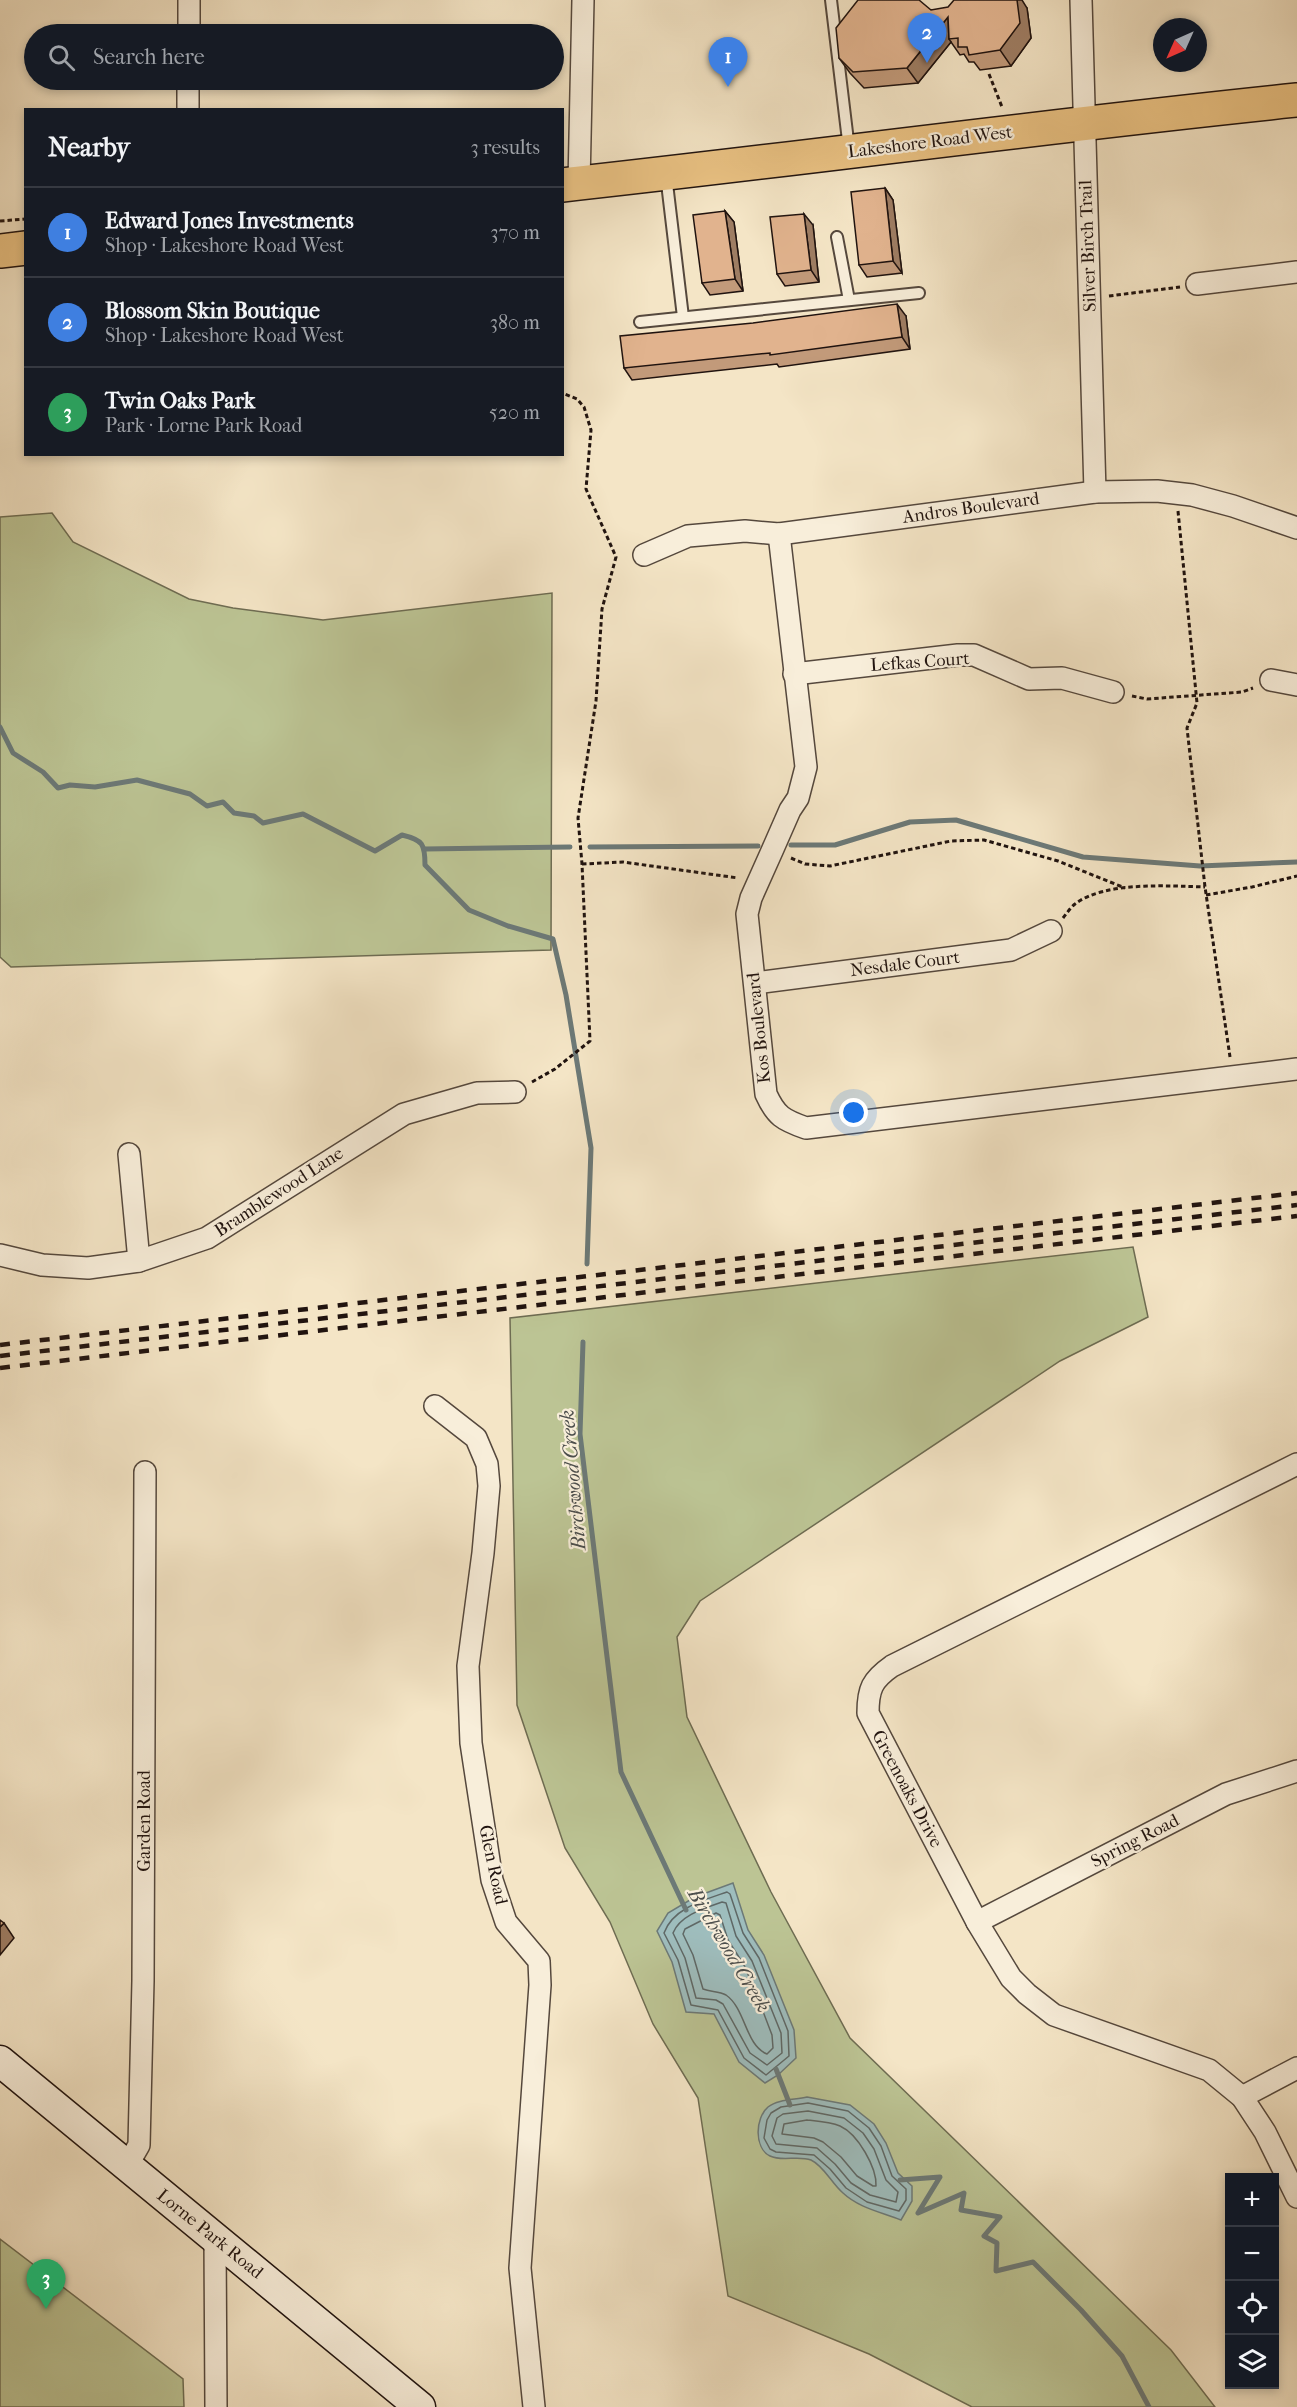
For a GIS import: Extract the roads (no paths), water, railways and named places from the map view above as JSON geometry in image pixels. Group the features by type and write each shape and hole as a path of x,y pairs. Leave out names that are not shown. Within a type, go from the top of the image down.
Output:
{"main road":[{"name":"Lakeshore Road West","path":"571,184 1084,122 1297,100"},
{"path":"0,251 24,248"}],"street":[{"path":"189,0 189,24"},
{"path":"571,184 583,0"},
{"name":"Silver Birch Trail","path":"1081,0 1095,492"},
{"path":"188,90 188,108"},
{"path":"1197,284 1297,272"},
{"name":"Andros Boulevard","path":"644,555 688,536 745,531 779,534 1095,492 1156,491 1177,494 1233,506 1297,528"},
{"name":"Kos Boulevard","path":"779,534 806,767 798,798 790,810 747,914 766,1094 773,1110 781,1118 806,1128 1297,1069"},
{"name":"Lefkas Court","path":"794,674 974,655 1029,679 1062,678 1113,692"},
{"path":"1271,680 1297,686"},
{"name":"Nesdale Court","path":"755,983 1011,950 1051,931"},
{"name":"Bramblewood Lane","path":"0,1255 42,1265 88,1268 139,1261 207,1238 404,1114 477,1093 515,1092"},
{"path":"129,1155 139,1261"},
{"name":"Glen Road","path":"435,1406 476,1438 486,1464 489,1486 483,1553 468,1666 471,1743 492,1880 506,1922 539,1960 540,1984 520,2268 534,2407"},
{"name":"Greenoaks Drive","path":"1297,1464 903,1661 878,1676 868,1694 868,1713 977,1922 1011,1978 1027,1994 1054,2014 1209,2070 1242,2097 1265,2132 1297,2197"},
{"name":"Garden Road","path":"127,2166 139,2145 143,1970 146,1472"},
{"name":"Spring Road","path":"977,1922 1226,1794 1297,1771"},
{"name":"Lorne Park Road","path":"0,2061 420,2407"},
{"path":"1242,2097 1297,2068"},
{"path":"215,2239 216,2407"}],"lane":[{"path":"831,0 849,152"},
{"path":"666,172 683,316"},
{"path":"837,237 849,300"},
{"path":"640,322 919,293"}],"water":[{"path":"733,1883 748,1930 764,1955 794,2030 796,2058 778,2075 765,2083 739,2062 714,2014 686,2012 672,1962 657,1931 668,1913 695,1897"},
{"path":"807,2097 850,2105 874,2124 886,2143 898,2173 912,2186 912,2201 901,2220 863,2206 849,2198 820,2166 811,2160 775,2158 761,2147 759,2125 768,2107 777,2102"}],"waterway":[{"name":"Birchwood Creek","path":"0,727 13,753 43,772 58,788 70,785 95,787 137,780 190,794 207,806 223,802 234,813 254,816 263,823 303,814 375,851 402,835 414,839 419,841 423,848 425,865 469,910 508,926 553,939 566,995 591,1148 587,1264"},
{"path":"791,845 835,845 910,822 956,820 1083,857 1200,866 1297,862"},
{"path":"590,847 758,846"},
{"path":"425,849 570,847"},
{"name":"Birchwood Creek","path":"583,1342 580,1434 621,1772 686,1910"},
{"name":"Birchwood Creek","path":"776,2069 790,2105"},
{"name":"Birchwood Creek","path":"900,2180 940,2177 918,2213 964,2193 961,2210 1000,2217 984,2236 997,2243 996,2271 1033,2262 1081,2310 1122,2356 1149,2407"}],"railway":[{"path":"0,1345 1297,1193"},
{"path":"0,1356 1297,1205"},
{"path":"0,1368 1297,1216"}],"place":[{"name":"Blossom Skin Boutique","path":"927,63"},
{"name":"Edward Jones Investments","path":"728,87"},
{"name":"Twin Oaks Park","path":"46,2309"}]}
